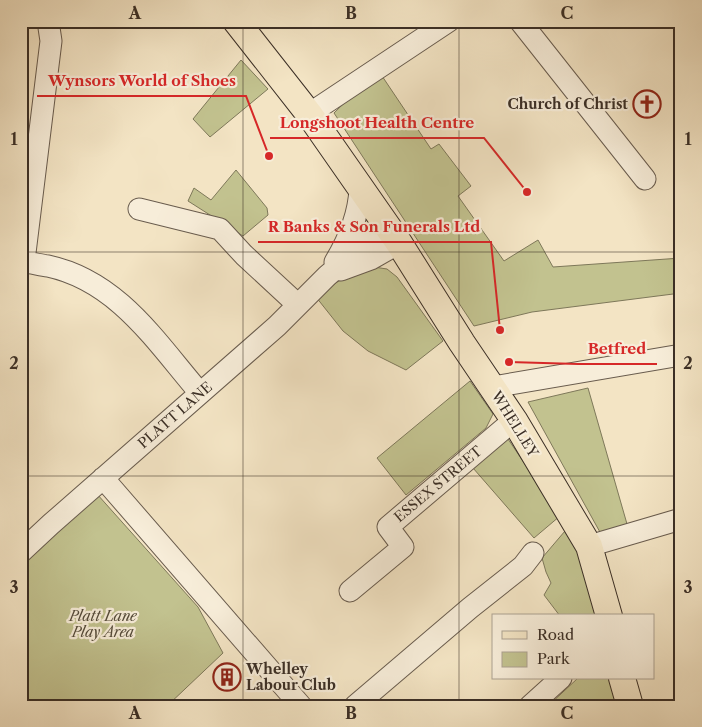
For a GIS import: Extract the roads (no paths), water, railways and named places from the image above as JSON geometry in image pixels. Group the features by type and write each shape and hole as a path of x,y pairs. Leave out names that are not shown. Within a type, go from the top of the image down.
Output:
{"main road":[{"name":"WHELLEY","path":"236,21 309,114 394,235 462,343 514,420 589,546 608,614"},
{"path":"623,680 630,706"}],"street":[{"path":"48,21 51,42 22,262 62,269 93,282 116,298 136,318 200,393"},
{"path":"309,114 378,70 449,21"},
{"path":"520,21 645,179"},
{"name":"PLATT LANE","path":"327,276 350,233 357,211 360,188"},
{"path":"139,209 220,229 244,255 298,305"},
{"name":"PLATT LANE","path":"21,552 277,326 327,276 365,243 394,235"},
{"path":"493,388 681,354"},
{"name":"ESSEX STREET","path":"350,591 403,547 388,527 514,420"},
{"path":"103,478 301,706"},
{"path":"589,546 681,518"},
{"path":"355,706 470,608 530,564"},
{"path":"530,706 559,680"}],"place":[{"name":"Church of Christ","path":"647,104"},
{"name":"Wynsors World of Shoes","path":"269,156"},
{"name":"Longshoot Health Centre","path":"527,192"},
{"name":"R Banks & Son Funerals Ltd","path":"500,330"},
{"name":"Betfred","path":"509,362"},
{"name":"Whelley Labour Club","path":"227,677"}],"park label":[{"name":"Platt Lane Play Area","path":"103,624"}]}
